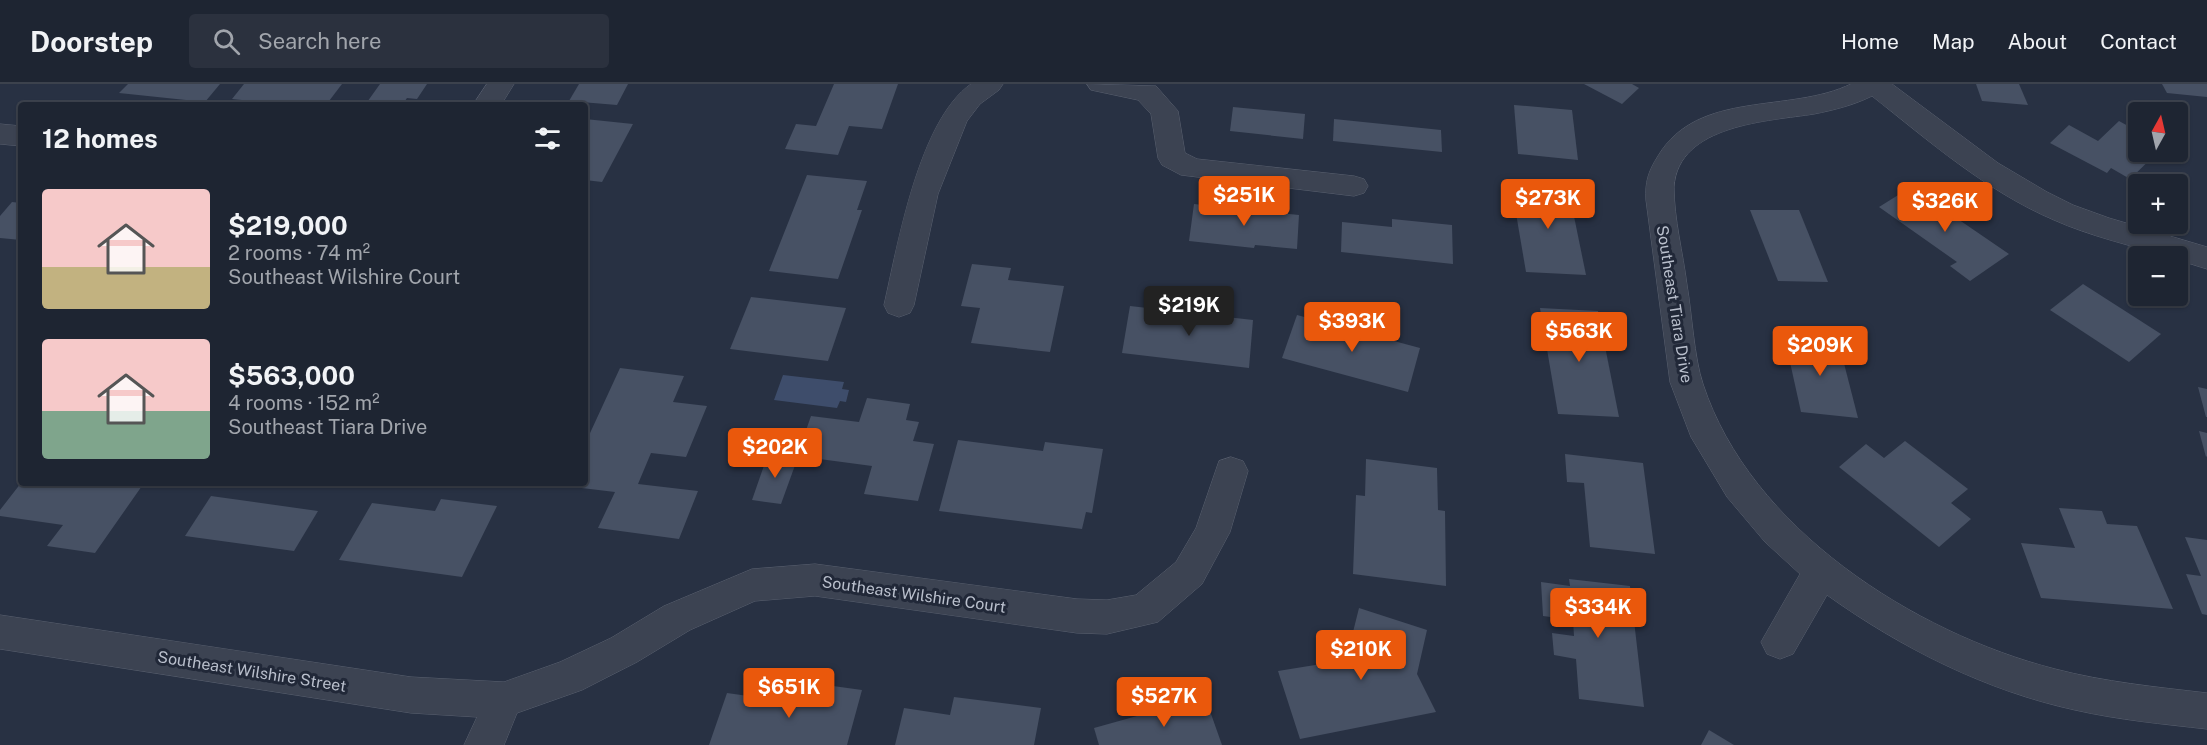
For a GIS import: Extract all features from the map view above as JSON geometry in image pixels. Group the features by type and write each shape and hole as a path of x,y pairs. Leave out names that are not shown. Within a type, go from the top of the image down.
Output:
{"street":[{"path":"490,102 501,84"},
{"path":"899,305 924,195 954,118 970,98 990,84"},
{"path":"1100,84 1146,92 1164,111 1172,158 1191,168 1354,186"},
{"path":"1874,84 1974,161 2023,192 2061,211 2108,230 2207,258"},
{"name":"Southeast Tiara Drive","path":"1874,84 1841,99 1733,118 1709,125 1677,146 1661,174 1660,200 1686,382 1694,408 1712,448 1740,489 1774,529 1822,571 1867,603 1921,634 2033,681 2109,699 2207,711"},
{"path":"0,134 18,136"},
{"name":"Southeast Wilshire Court","path":"504,700 569,677 624,650 677,618 752,585 815,580 1077,616 1107,617 1145,610 1189,573 1212,532 1231,471"},
{"path":"1780,642 1822,571"},
{"name":"Southeast Wilshire Street","path":"0,632 411,695 504,700"},
{"path":"484,745 504,700"}],"water":[{"path":"783,375 844,382 842,389 849,390 846,402 840,401 837,408 774,400"}],"building":[{"path":"128,84 220,84 205,102 119,93"},
{"path":"244,84 342,84 328,102 262,102 232,99"},
{"path":"380,84 427,84 417,99 407,98 404,102 367,102"},
{"path":"579,84 628,84 617,105 569,101"},
{"path":"834,84 898,84 882,129 849,126 838,155 785,149 796,124 816,126"},
{"path":"1584,84 1632,84 1639,88 1622,104"},
{"path":"1976,84 2019,84 2028,105 1982,101"},
{"path":"2162,84 2207,84 2207,97 2167,93"},
{"path":"1514,105 1572,110 1578,160 1518,154"},
{"path":"1233,107 1305,114 1303,139 1230,131"},
{"path":"588,119 633,124 602,182 588,180"},
{"path":"1334,119 1441,130 1442,152 1333,141"},
{"path":"2119,121 2128,126 2128,162 2148,162 2135,174 2128,174 2128,178 2111,168 2107,173 2050,143 2069,125 2098,141"},
{"path":"807,175 867,181 857,210 862,210 838,279 769,271"},
{"path":"1511,184 1568,187 1586,275 1526,272"},
{"path":"1911,187 2009,254 1970,281 1950,266 1957,262 1879,207"},
{"path":"12,202 18,203 18,240 0,238 0,216"},
{"path":"1194,204 1299,215 1297,249 1255,245 1254,248 1189,241"},
{"path":"1750,210 1799,210 1828,282 1778,281"},
{"path":"1392,219 1452,225 1453,264 1341,252 1342,222 1392,227"},
{"path":"972,264 1011,268 1008,280 1064,286 1050,352 971,343 980,308 961,306"},
{"path":"2083,284 2161,334 2129,362 2050,310"},
{"path":"751,297 846,308 828,361 730,349"},
{"path":"1130,306 1253,320 1249,368 1122,353"},
{"path":"1540,308 1598,311 1619,417 1558,414"},
{"path":"1297,315 1420,348 1408,392 1282,358"},
{"path":"1784,335 1838,340 1858,418 1801,412"},
{"path":"620,368 684,376 673,402 707,406 686,457 651,453 638,484 698,491 679,539 598,528 615,492 565,486 588,486 588,437"},
{"path":"2198,387 2207,389 2207,417 2206,417"},
{"path":"867,398 910,404 906,420 919,422 913,441 934,444 918,501 864,494 872,466 797,456 811,416 859,422"},
{"path":"2199,431 2207,433 2206,457"},
{"path":"958,440 1043,451 1045,442 1103,449 1092,513 1086,512 1082,529 939,511"},
{"path":"1905,441 1968,489 1951,503 1971,519 1939,547 1839,467 1866,444 1884,458"},
{"path":"768,454 798,457 781,504 752,500"},
{"path":"1565,454 1643,463 1655,554 1590,547 1584,483 1567,482"},
{"path":"1366,459 1437,468 1438,510 1445,511 1446,586 1353,574 1356,495 1365,496"},
{"path":"19,486 142,486 95,553 47,546 63,525 0,516 0,510"},
{"path":"211,496 318,511 294,551 185,536"},
{"path":"441,499 497,506 462,577 339,560 372,503 435,511"},
{"path":"2059,508 2102,511 2107,524 2137,526 2173,609 2041,598 2021,543 2075,548"},
{"path":"2185,537 2207,540 2207,615 2202,614 2186,574 2201,576"},
{"path":"1569,579 1630,586 1644,707 1579,699 1576,659 1554,655 1552,633 1574,636 1573,620 1543,616 1541,582 1570,586"},
{"path":"1359,608 1427,630 1417,674 1436,712 1300,739 1278,671 1346,660"},
{"path":"804,682 862,690 847,745 709,745 727,693 798,703"},
{"path":"954,697 1041,708 1034,745 895,745 904,708 950,715"},
{"path":"1205,697 1222,745 1099,745 1094,728"},
{"path":"1709,730 1734,745 1701,745"}]}
